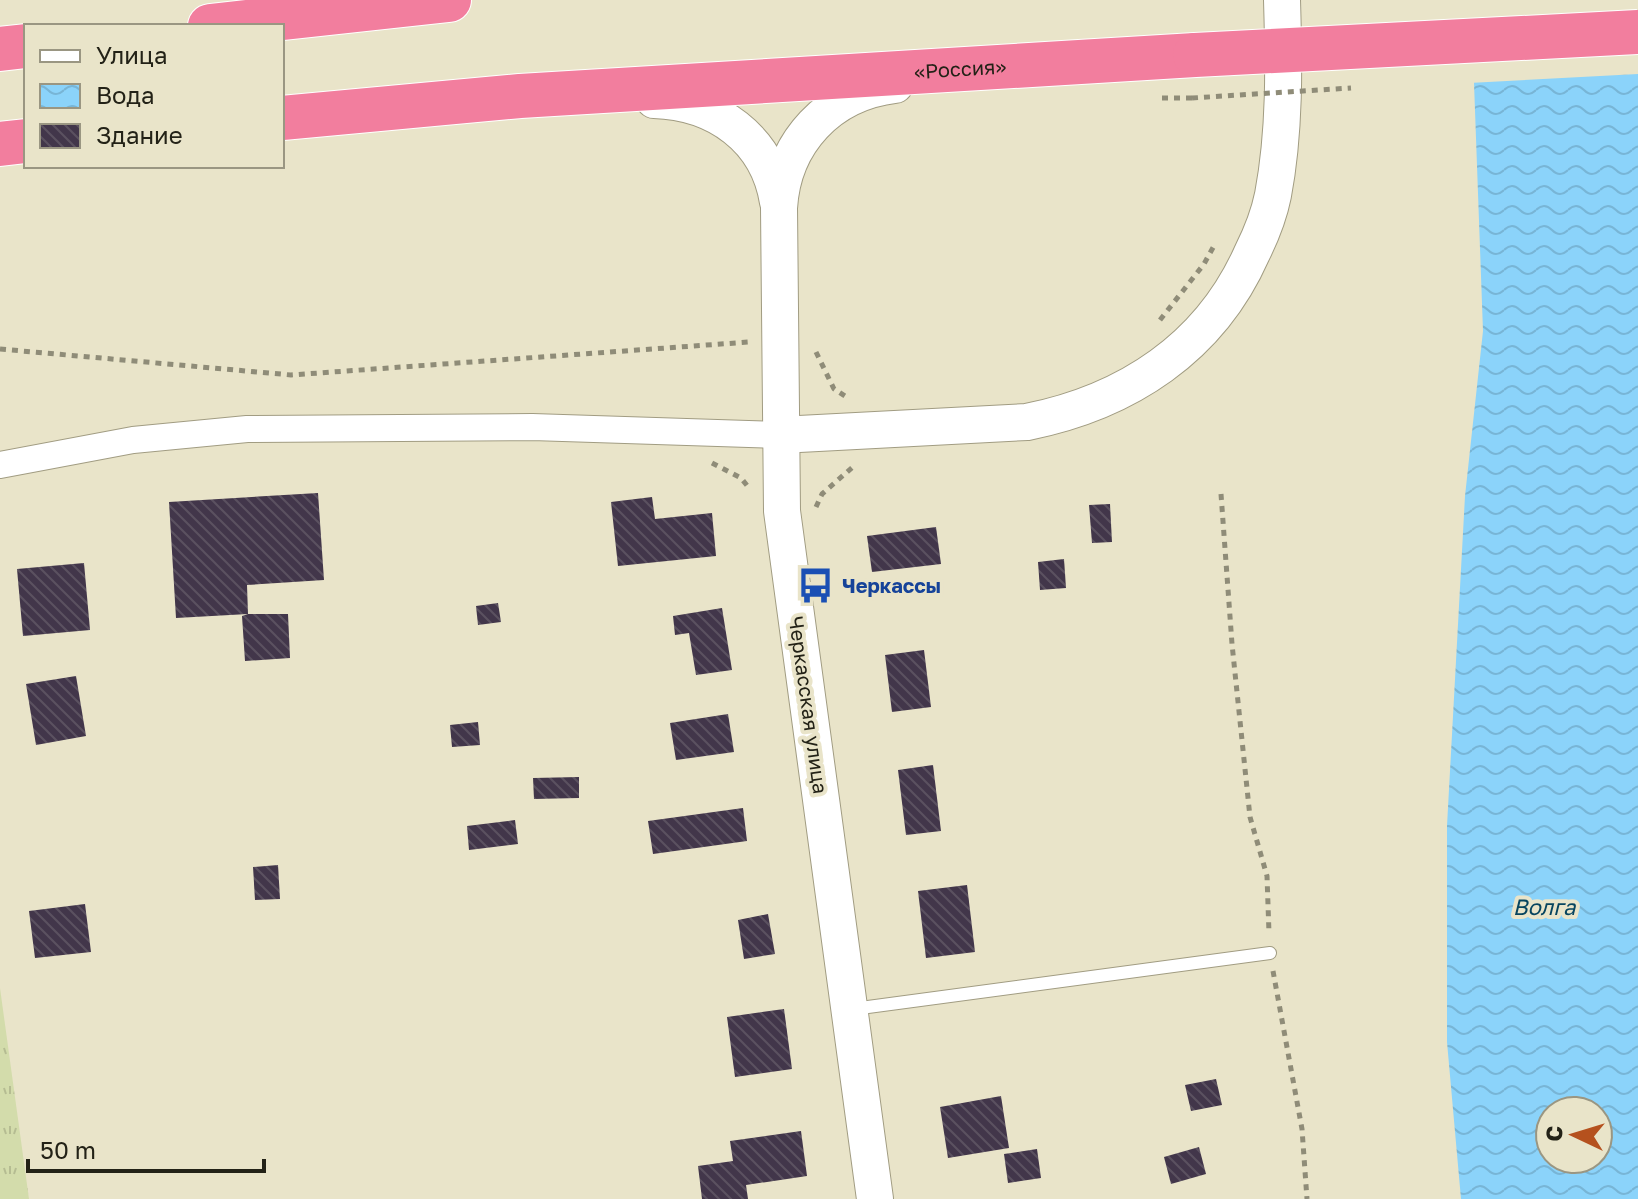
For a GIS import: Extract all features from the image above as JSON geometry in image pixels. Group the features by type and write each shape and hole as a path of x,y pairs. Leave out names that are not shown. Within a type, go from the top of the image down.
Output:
{"highway":[{"path":"228,24 449,0"},
{"name":"«Россия»","path":"284,118 520,96 1107,60 1194,76 1638,32"},
{"path":"0,49 24,46"},
{"path":"0,144 24,141"}],"street":[{"path":"0,465 133,440 247,429 532,427 780,435 1027,422 1095,403 1127,387 1186,348 1230,296 1262,233 1278,164 1282,0"},
{"name":"Черкасская улица","path":"875,1199 782,511 779,208 785,171 802,138 818,119 849,98 884,86 1107,60"},
{"name":"Черкасская улица","path":"520,96 669,100 703,108 735,125 759,151 770,173 779,208"}],"lane":[{"path":"850,1010 1270,953"}],"path":[{"path":"1148,98 1194,76"},
{"path":"1149,328 1161,319 1204,264 1219,238"},
{"path":"811,338 820,364 834,389 852,400"},
{"path":"0,349 291,375 765,341"},
{"path":"813,513 822,494 838,477 864,461"},
{"path":"1221,494 1232,644 1250,817 1267,876 1270,953 1302,1129 1307,1199"}],"green space":[{"path":"0,988 29,1199 0,1199"}],"water":[{"name":"Волга","path":"1471,0 1638,0 1638,1199 1461,1199 1447,1042 1447,826 1465,496 1483,331"}],"pier":[{"path":"1467,0 1638,0 1638,74 1469,83"}],"building":[{"path":"318,493 324,580 247,585 248,614 176,618 169,502"},
{"path":"652,497 655,519 712,513 716,556 618,566 611,502"},
{"path":"1110,504 1112,542 1092,543 1089,505"},
{"path":"936,527 941,564 872,572 867,536"},
{"path":"1064,559 1066,588 1040,590 1038,562"},
{"path":"84,563 90,630 23,636 17,569"},
{"path":"498,603 501,622 478,625 476,606"},
{"path":"722,608 732,670 696,675 689,633 675,635 673,616"},
{"path":"288,614 290,658 245,661 242,616"},
{"path":"924,650 931,707 892,712 885,655"},
{"path":"76,676 86,736 36,745 26,684"},
{"path":"728,714 734,752 676,760 670,723"},
{"path":"478,722 480,745 452,747 450,725"},
{"path":"933,765 941,831 906,835 898,770"},
{"path":"579,777 579,798 534,799 533,778"},
{"path":"743,808 747,841 653,854 648,821"},
{"path":"515,820 518,844 469,850 467,826"},
{"path":"278,865 280,899 255,900 253,867"},
{"path":"967,885 975,952 926,958 918,891"},
{"path":"85,904 91,952 35,958 29,911"},
{"path":"768,914 775,954 744,959 738,920"},
{"path":"784,1009 792,1069 735,1077 727,1017"},
{"path":"1216,1079 1222,1105 1191,1111 1185,1085"},
{"path":"1001,1096 1009,1148 948,1158 940,1107"},
{"path":"801,1131 807,1176 746,1185 748,1199 702,1199 698,1166 733,1161 730,1141"},
{"path":"1199,1147 1206,1174 1171,1184 1164,1157"},
{"path":"1037,1149 1041,1178 1008,1183 1004,1154"}],"place":[{"name":"Черкассы","path":"816,586"}]}
